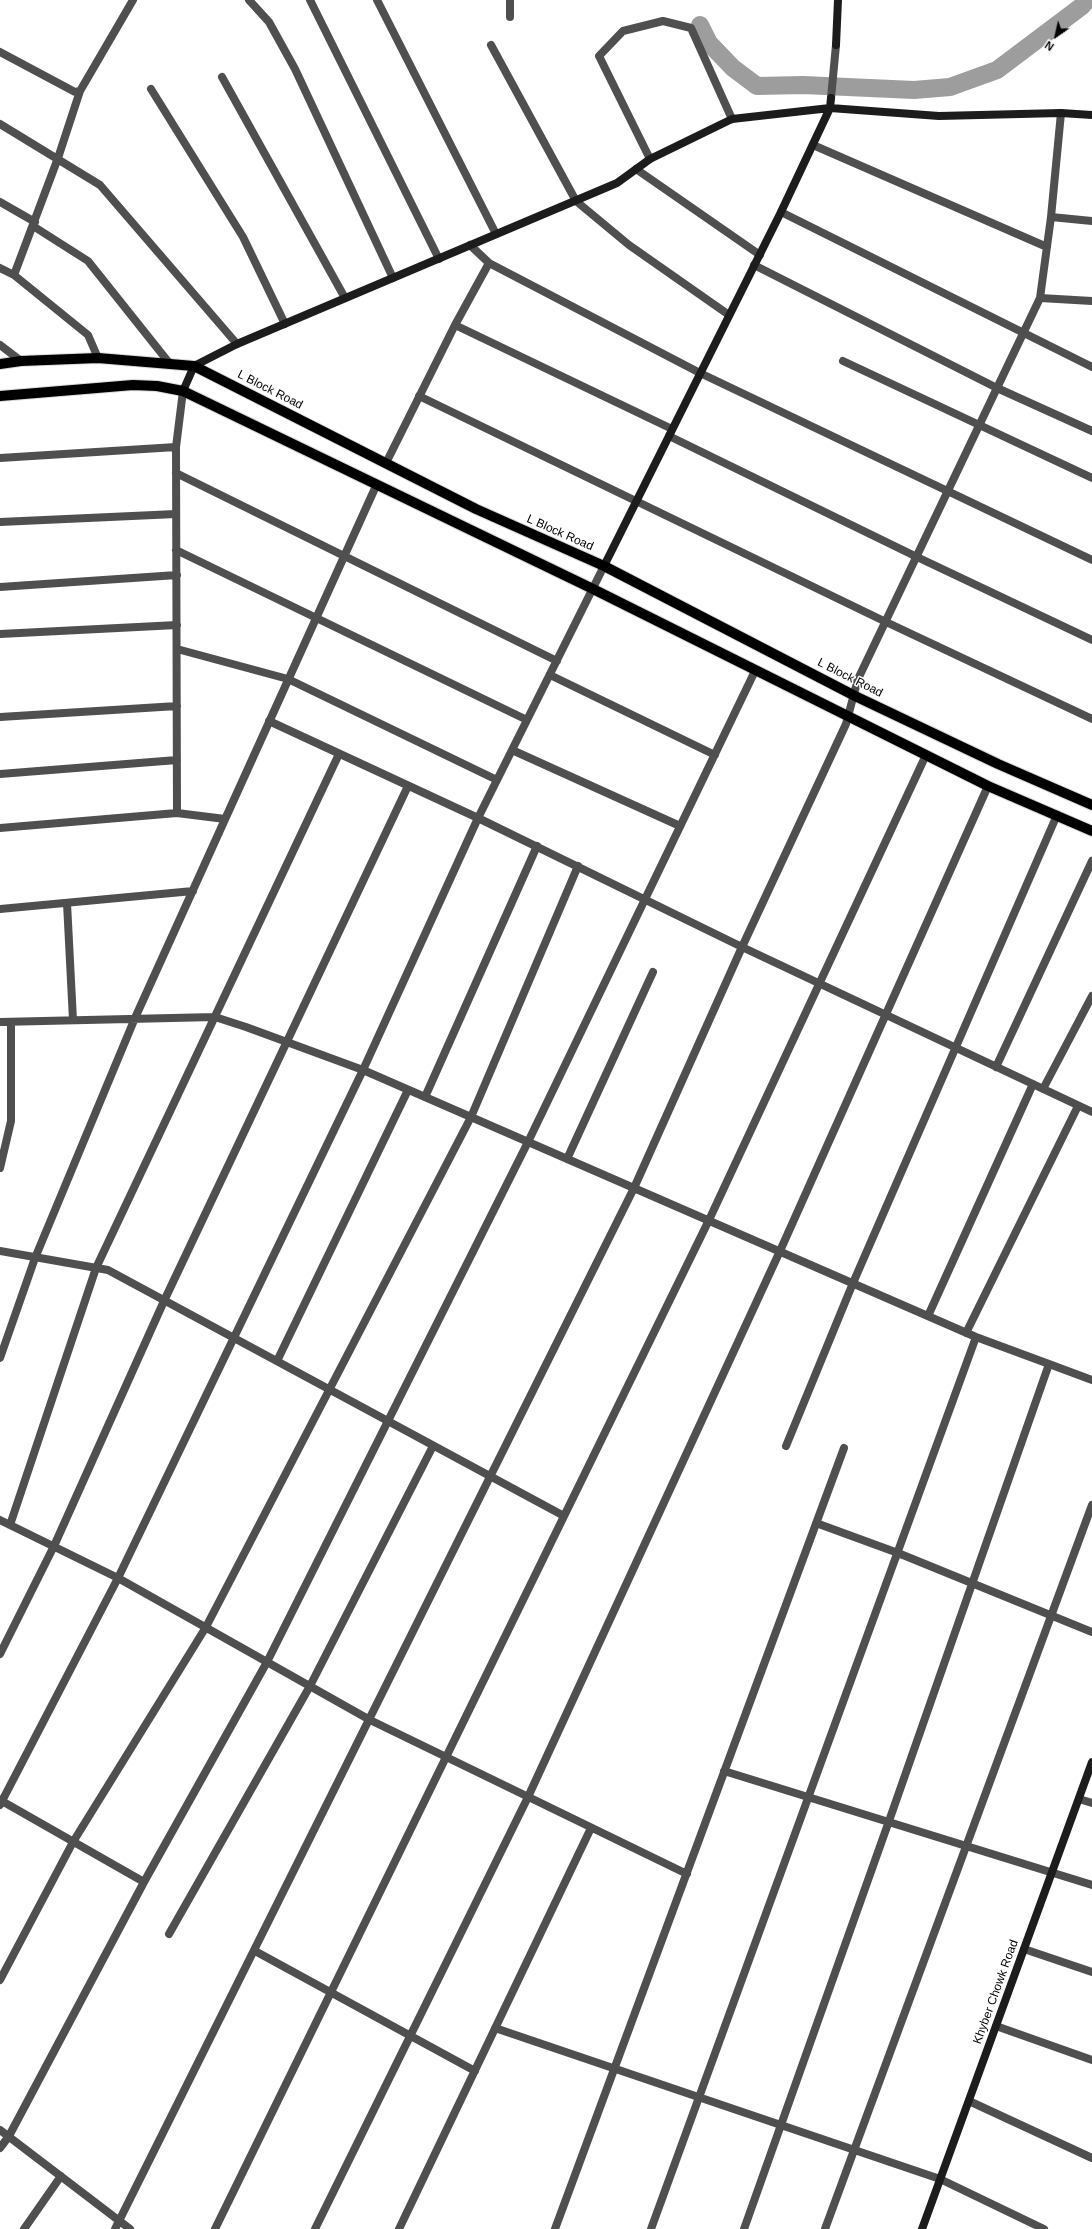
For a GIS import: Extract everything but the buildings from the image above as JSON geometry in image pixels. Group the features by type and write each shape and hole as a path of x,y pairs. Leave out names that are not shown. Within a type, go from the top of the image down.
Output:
{"main road":[{"name":"L Block Road","path":"0,364 21,361 98,358 194,366 476,509 604,566 855,696 998,764 1092,805"},
{"path":"0,396 133,384 183,391 376,486 593,589 988,786 1092,831"}],"street":[{"path":"14,275 58,158 80,91 134,0"},
{"path":"249,0 269,22 295,69 393,278"},
{"path":"310,0 439,259"},
{"path":"377,0 496,234"},
{"path":"510,0 510,16"},
{"path":"144,1882 1,1802 118,1578 363,1070 478,818 754,265 782,212 830,108 836,45 838,0"},
{"path":"650,159 599,56 623,30 663,21 691,28 732,119"},
{"path":"491,45 576,201 623,240 729,315"},
{"path":"0,52 75,92 80,91"},
{"path":"222,77 346,298"},
{"path":"152,89 243,236 285,324"},
{"path":"177,813 176,447 183,391 194,366 237,344 617,183 650,159 732,119 830,108 939,116 1061,113 1092,115"},
{"path":"115,2229 121,2222 634,1188 742,946 849,716 858,679 1040,298 1051,217 1061,113"},
{"path":"0,124 100,185 237,344"},
{"path":"813,145 1047,246"},
{"path":"636,169 760,255"},
{"path":"0,202 88,261 170,364"},
{"path":"782,212 1092,367"},
{"path":"1051,217 1092,221"},
{"path":"470,245 488,263 700,373 1092,560"},
{"path":"386,463 455,325 488,263"},
{"path":"754,265 997,388 1092,431"},
{"path":"0,268 14,275 88,335 98,358"},
{"path":"1040,298 1092,301"},
{"path":"455,325 917,557 1092,640"},
{"path":"0,345 21,361"},
{"path":"843,361 980,424 1092,478"},
{"path":"420,396 886,622 1092,719"},
{"path":"0,458 176,447"},
{"path":"176,473 557,661"},
{"path":"0,1358 35,1258 135,1018 376,486"},
{"path":"0,522 176,514"},
{"path":"176,550 527,720"},
{"path":"0,588 177,575"},
{"path":"0,634 177,625"},
{"path":"177,649 288,679 497,780"},
{"path":"0,2148 9,2136 144,1882 267,1662 528,1142 755,671"},
{"path":"550,676 715,755"},
{"path":"0,717 177,706"},
{"path":"269,721 537,846 742,946 1092,1112"},
{"path":"512,750 680,826"},
{"path":"10,1525 96,1268 339,754"},
{"path":"215,2229 709,1220 926,755"},
{"path":"0,774 177,760"},
{"path":"0,1654 54,1546 164,1301 408,786"},
{"path":"315,2229 528,1797 780,1251 988,786"},
{"path":"0,828 177,813 225,819"},
{"path":"786,1446 853,1283 1057,815"},
{"path":"425,1097 537,846"},
{"path":"996,1067 1092,861"},
{"path":"0,1980 74,1842 206,1627 471,1117 578,866"},
{"path":"0,909 193,891"},
{"path":"67,903 73,1020"},
{"path":"567,1159 653,972"},
{"path":"1043,1089 1092,996"},
{"path":"0,1022 215,1017 363,1070 966,1333 1092,1380"},
{"path":"0,1168 11,1121 11,1022"},
{"path":"928,1316 1033,1084"},
{"path":"277,1361 408,1090"},
{"path":"966,1333 1078,1106"},
{"path":"0,1251 108,1270 564,1516"},
{"path":"651,2229 810,1797 976,1337"},
{"path":"744,2229 890,1821 1049,1364"},
{"path":"169,1934 310,1686 433,1446"},
{"path":"556,2229 844,1448"},
{"path":"825,2229 1092,1505"},
{"path":"0,1520 118,1578 370,1720 687,1874"},
{"path":"816,1523 898,1553 1092,1632"},
{"name":"Khyber Chowk Road","path":"922,2229 1092,1762"},
{"path":"724,1772 890,1821 1092,1885"},
{"path":"1079,1799 1092,1803"},
{"path":"399,2229 591,1828"},
{"path":"1024,1949 1092,1972"},
{"path":"255,1951 475,2071"},
{"path":"996,2026 1092,2060"},
{"path":"495,2028 940,2179 1044,2229"},
{"path":"969,2101 1092,2158"},
{"path":"0,2130 130,2229"},
{"path":"24,2229 61,2176"}],"waterway":[{"path":"700,25 709,43 733,68 757,86 803,85 914,90 950,87 997,70 1082,6 1087,0"}]}
